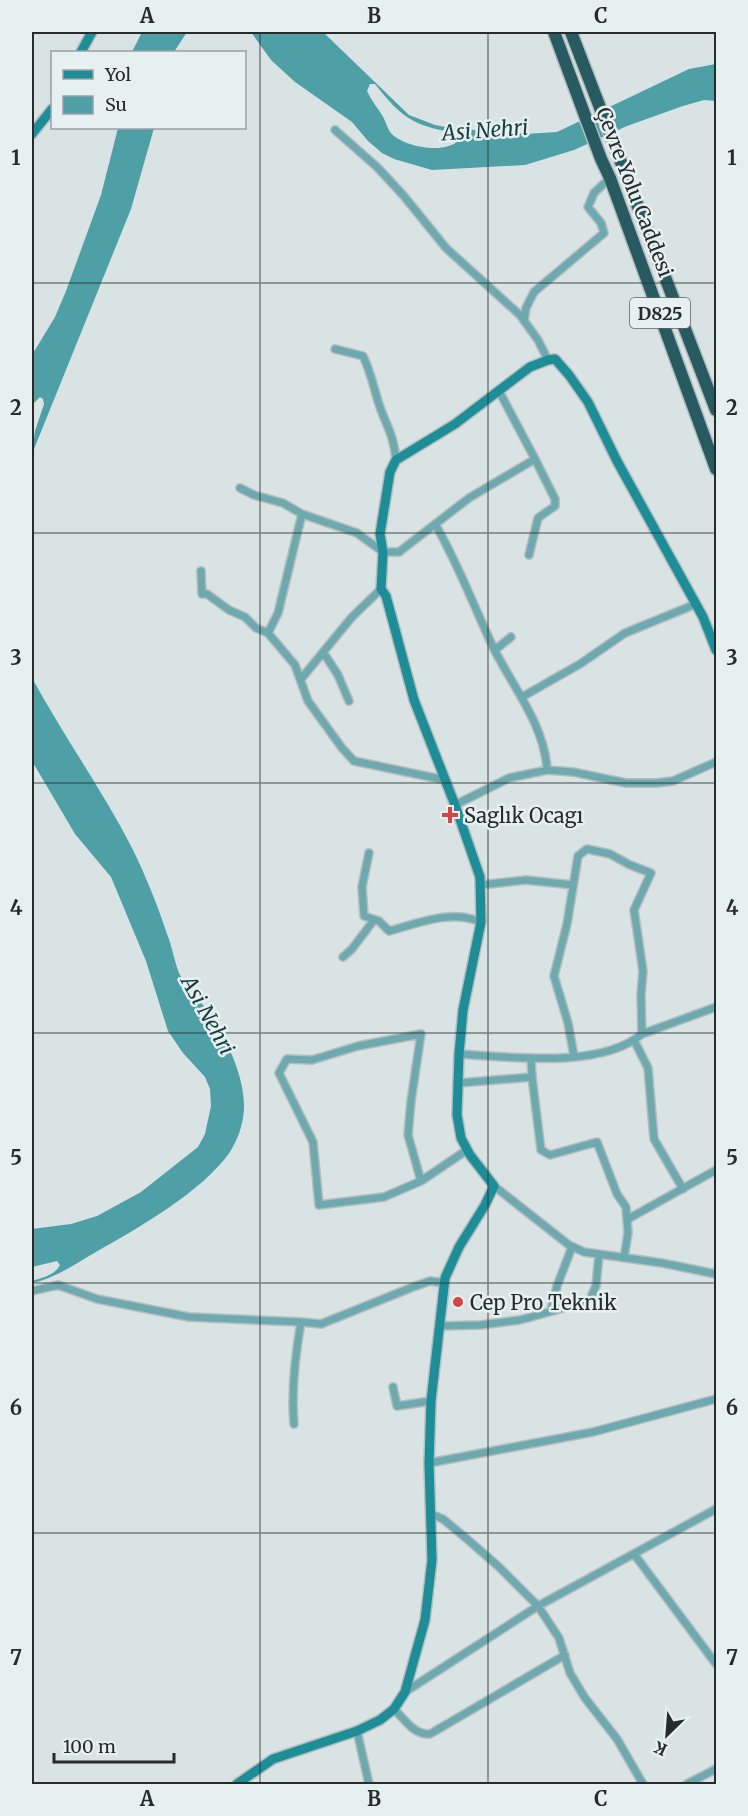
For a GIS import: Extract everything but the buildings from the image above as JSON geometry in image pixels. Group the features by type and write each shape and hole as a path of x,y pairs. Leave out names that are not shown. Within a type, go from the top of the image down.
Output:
{"highway":[{"name":"Çevre Yolu Caddesi","path":"554,32 717,469"},
{"name":"Çevre Yolu Caddesi","path":"571,32 717,410"}],"street":[{"path":"82,51 92,32"},
{"path":"32,134 51,110"},
{"path":"335,130 397,188 446,248 524,321 538,340 548,360"},
{"path":"524,321 526,308 534,292 604,233 601,223 588,207 594,193 610,178"},
{"path":"335,349 363,356 395,442 396,460 390,472 380,534 383,552 381,589 386,596 414,700 480,877 481,922 463,1010 459,1054 458,1115 461,1138 467,1150 494,1186 572,1247 584,1252 662,1263 717,1274"},
{"path":"396,460 455,424 530,367 555,359 588,402 617,461 696,604 717,650"},
{"path":"499,391 555,499 555,506 538,518 529,555"},
{"path":"240,488 254,495 283,503 302,514 357,533 383,552 399,552 470,498 536,459"},
{"path":"268,633 278,613 302,514"},
{"path":"435,524 495,650 522,697 546,756 547,770"},
{"path":"201,571 202,594 207,594 229,610 245,617 256,628 268,633 295,665 308,702 354,761 445,780"},
{"path":"301,679 352,618 381,589"},
{"path":"522,697 579,664 625,633 696,604"},
{"path":"495,650 511,637"},
{"path":"323,652 339,675 349,701"},
{"path":"455,805 509,778 547,770 573,772 626,783 656,783 673,781 717,762"},
{"path":"574,1056 568,1023 554,976 567,924 578,856 587,849 610,854 651,873 634,910 643,971 642,1034"},
{"path":"369,853 362,887 364,916 379,921 389,931 453,915 469,917 481,922"},
{"path":"480,885 526,880 573,885"},
{"path":"343,957 374,920"},
{"path":"459,1054 531,1058 596,1055 634,1040 642,1034 717,1007"},
{"path":"421,1181 408,1136 421,1035 358,1046 312,1060 287,1059 279,1073 313,1142 319,1204 384,1197 421,1181 467,1150"},
{"path":"634,1040 648,1068 654,1139 683,1189"},
{"path":"531,1058 541,1150 550,1155 597,1142 617,1194 626,1207 628,1233 624,1257"},
{"path":"459,1083 532,1077"},
{"path":"628,1219 717,1170"},
{"path":"237,1785 273,1759 357,1731 380,1720 394,1709 405,1692 425,1620 432,1560 429,1463 431,1401 445,1283 459,1247 494,1186"},
{"path":"551,1310 557,1286 572,1247"},
{"path":"440,1326 481,1325 520,1320 590,1299 596,1286 599,1254"},
{"path":"32,1290 58,1285 97,1299 189,1317 321,1324 430,1281 445,1283"},
{"path":"294,1424 292,1404 294,1361 301,1322"},
{"path":"393,1387 397,1406 431,1401"},
{"path":"429,1463 593,1432 717,1399"},
{"path":"405,1692 538,1606 717,1509"},
{"path":"431,1514 443,1519 467,1539 538,1606 559,1638 570,1673 585,1698 617,1739 643,1785"},
{"path":"634,1554 717,1664"},
{"path":"394,1709 415,1731 430,1734 565,1655"},
{"path":"357,1731 369,1785"},
{"path":"687,1785 717,1769"}],"water":[{"path":"142,32 187,32 175,51 132,51"},
{"path":"251,32 323,32 409,115 450,128 526,134 557,132 689,69 716,64 716,101 704,100 683,106 627,126 574,150 525,165 432,170 394,159 382,153 352,122 295,82 271,60","holes":["370,84 375,84 393,105 409,118 428,127 455,133 459,136 459,140 453,145 434,148 413,145 396,137 390,132 367,91"]},
{"path":"118,129 154,129 131,209 32,454 35,431 44,404 40,397 32,405 32,355 55,317 101,195"},
{"name":"Asi Nehri","path":"32,678 131,846 155,900 179,973 211,1016 232,1054 241,1082 244,1109 238,1137 230,1152 218,1167 186,1195 131,1232 65,1270 32,1283 32,1281 52,1274 60,1265 57,1261 32,1267 32,1229 71,1224 97,1216 141,1192 198,1147 205,1134 211,1106 210,1089 205,1077 183,1053 168,1031 146,961 111,877 75,834 32,761"}],"place":[{"name":"Saglık Ocagı","path":"450,815"},
{"name":"Cep Pro Teknik","path":"458,1302"}]}
